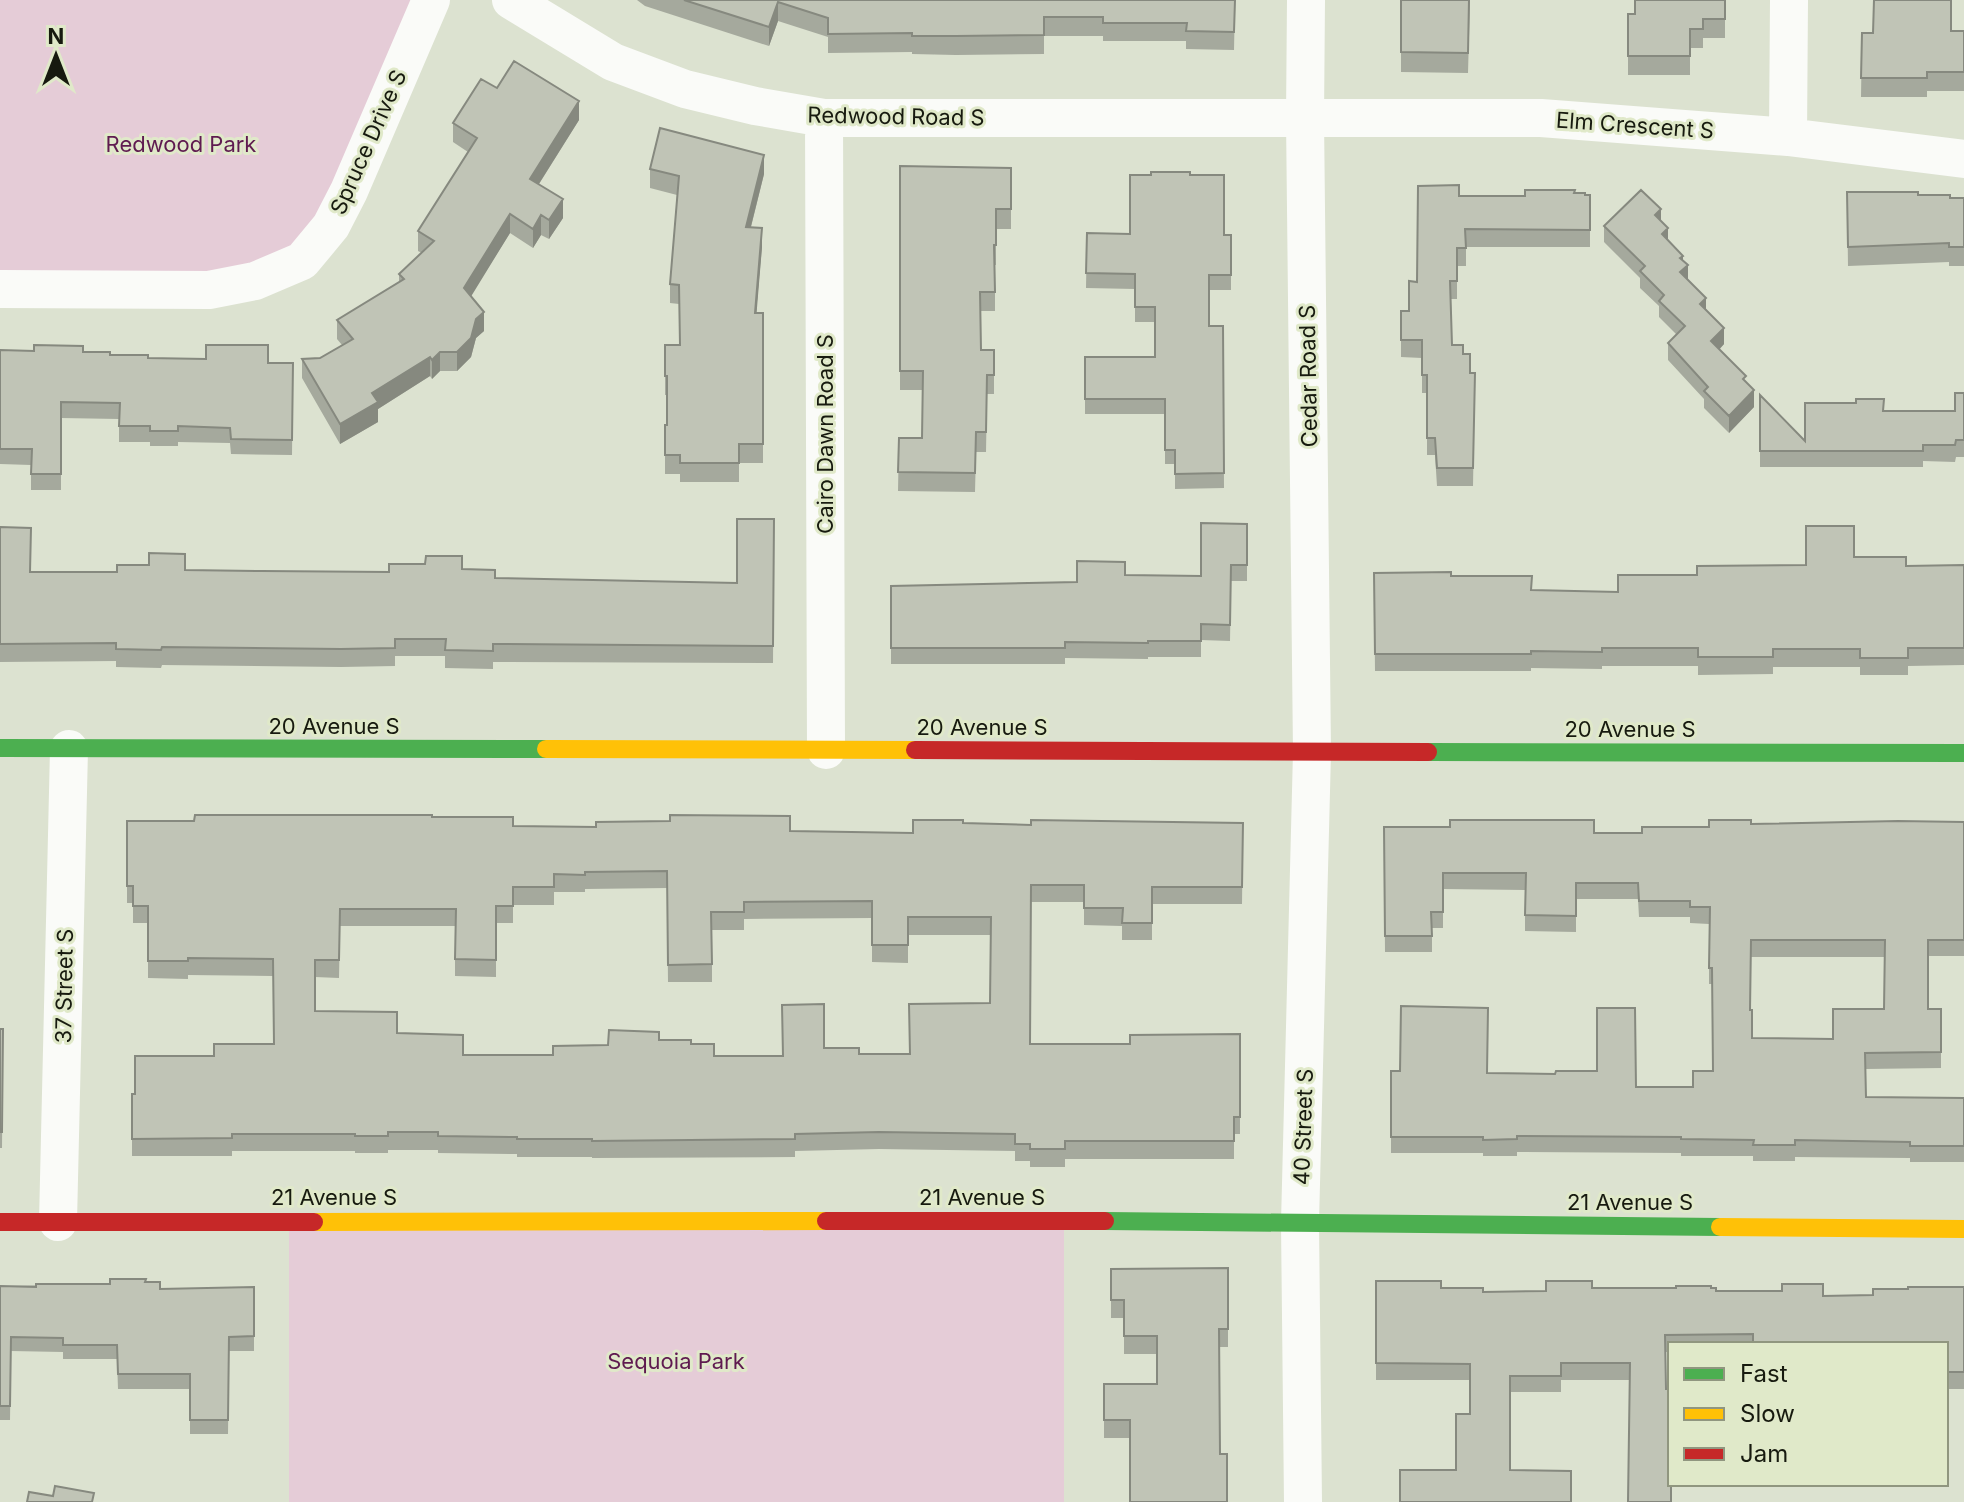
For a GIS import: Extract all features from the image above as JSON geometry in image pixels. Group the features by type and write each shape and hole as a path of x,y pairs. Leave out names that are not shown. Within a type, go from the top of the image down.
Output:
{"street":[{"name":"Spruce Drive S","path":"0,289 209,290 255,281 302,261 331,226 349,191 431,0"},
{"name":"Redwood Road S","path":"511,0 613,62 685,89 824,118 1305,118"},
{"name":"Cedar Road S","path":"1306,0 1312,752"},
{"path":"1788,137 1789,0"},
{"name":"Cairo Dawn Road S","path":"824,118 826,750"},
{"name":"Elm Crescent S","path":"1305,118 1541,118 1788,137 1964,159"},
{"name":"20 Avenue S","path":"0,748 1964,753"},
{"name":"37 Street S","path":"58,1222 69,749"},
{"name":"40 Street S","path":"1303,1502 1300,1223 1312,752"},
{"name":"21 Avenue S","path":"0,1222 1300,1223 1964,1229"}],"green space":[{"name":"Redwood Park","path":"0,0 431,0 349,191 255,281 0,289"},
{"name":"Sequoia Park","path":"289,1221 1064,1221 1064,1502 289,1502"}],"building":[{"path":"684,0 1235,0 1234,32 1186,31 1187,23 1103,23 1103,17 1044,17 1044,35 912,36 912,33 828,34 828,18 778,2 769,27"},
{"path":"1401,0 1469,0 1468,53 1401,52"},
{"path":"1635,0 1725,0 1725,19 1703,19 1703,29 1690,29 1690,56 1628,56 1628,14 1635,14"},
{"path":"1874,0 1951,0 1951,31 1964,31 1964,72 1927,72 1927,78 1861,78 1862,33 1873,33"},
{"path":"514,61 579,101 530,179 563,199 549,220 541,215 533,229 510,214 464,288 484,312 476,319 471,338 457,352 440,352 432,360 430,357 372,393 378,402 340,424 302,359 320,358 353,339 337,320 404,279 399,274 434,241 418,231 477,138 453,123 481,79 497,88"},
{"path":"660,128 764,155 746,227 762,228 755,313 763,313 763,444 739,444 739,463 680,463 680,455 665,455 665,345 680,345 679,285 670,284 679,176 650,169"},
{"path":"900,166 1011,168 1011,209 996,209 995,292 980,292 981,350 994,350 994,375 987,375 986,432 976,432 975,473 898,472 899,438 922,438 923,371 900,371"},
{"path":"1151,172 1224,175 1224,235 1231,235 1231,275 1209,275 1209,326 1223,326 1224,473 1175,474 1175,450 1165,450 1165,399 1085,399 1085,357 1155,357 1155,307 1135,307 1135,274 1086,273 1087,233 1130,234 1130,175 1151,175"},
{"path":"1459,185 1459,196 1525,196 1525,190 1575,190 1574,193 1585,193 1590,195 1590,230 1465,229 1466,248 1457,248 1457,281 1450,281 1452,345 1463,345 1463,354 1470,354 1470,373 1475,373 1473,468 1437,468 1435,438 1427,438 1427,375 1422,375 1422,340 1401,340 1401,311 1409,311 1409,281 1417,282 1418,186"},
{"path":"1641,190 1661,209 1655,215 1668,228 1662,234 1688,265 1680,272 1706,298 1700,304 1724,328 1711,341 1746,376 1743,379 1754,390 1729,416 1704,391 1708,387 1668,343 1685,326 1659,301 1664,295 1640,271 1645,266 1604,226"},
{"path":"1847,192 1918,192 1918,195 1964,198 1964,247 1949,247 1949,243 1848,247"},
{"path":"34,345 83,346 83,352 110,352 110,355 206,359 206,345 268,345 268,363 293,363 292,440 231,439 230,428 178,426 178,431 150,431 150,426 119,426 120,403 61,402 61,474 31,474 32,449 0,449 0,350 34,351"},
{"path":"1955,393 1964,393 1964,440 1956,440 1955,445 1923,445 1923,451 1760,451 1760,395 1805,441 1805,403 1856,403 1856,399 1884,399 1883,411 1955,411"},
{"path":"737,519 774,519 773,646 493,644 493,651 445,650 446,639 395,639 395,648 341,649 162,647 161,650 116,649 116,643 0,644 0,527 31,528 30,572 117,572 117,565 149,565 149,553 185,554 185,570 262,571 389,572 389,564 425,564 426,556 462,556 462,569 495,570 495,578 737,583"},
{"path":"1201,523 1247,524 1247,565 1231,565 1230,625 1201,624 1201,641 1065,642 1065,648 891,648 891,586 1077,582 1077,561 1125,562 1125,575 1201,576"},
{"path":"1806,526 1854,526 1854,557 1906,557 1906,566 1964,565 1964,648 1908,648 1908,658 1860,658 1860,649 1773,649 1773,657 1698,657 1698,648 1602,648 1602,652 1531,651 1531,654 1375,654 1374,573 1451,572 1451,576 1532,576 1531,590 1618,592 1618,575 1697,575 1697,566 1806,565"},
{"path":"195,815 432,815 513,817 513,826 596,827 596,822 670,821 670,815 790,816 790,831 913,833 913,820 1031,825 1031,820 1243,823 1242,887 1152,887 1152,923 1122,923 1123,908 1084,908 1084,885 1031,885 1030,1044 1130,1044 1130,1035 1240,1034 1240,1117 1234,1117 1234,1141 1065,1141 1065,1149 1030,1149 1030,1144 1015,1144 1015,1134 879,1132 795,1134 795,1139 592,1141 438,1136 438,1132 388,1132 388,1136 232,1134 232,1138 132,1139 135,1056 214,1056 214,1044 274,1044 273,959 148,961 148,906 133,906 133,886 127,886 127,821 194,821","holes":["667,871 668,965 712,964 711,912 744,912 744,902 872,901 872,945 908,945 908,917 991,917 990,1003 909,1004 910,1054 859,1054 859,1048 824,1048 824,1004 782,1005 783,1056 714,1056 714,1044 659,1040 659,1032 609,1030 608,1045 553,1046 553,1055 463,1055 463,1035 397,1033 397,1012 315,1011 315,960 339,960 340,909 456,909 455,959 496,960 496,906 513,906 513,887 554,887 554,874"]},
{"path":"1450,820 1594,820 1594,833 1642,833 1642,827 1709,827 1709,820 1751,820 1751,824 1964,822 1964,940 1928,940 1928,1009 1941,1009 1941,1052 1865,1053 1866,1097 1964,1098 1964,1146 1795,1140 1795,1145 1753,1145 1754,1140 1681,1137 1517,1136 1517,1139 1483,1140 1483,1137 1391,1137 1391,1071 1400,1071 1401,1006 1488,1008 1487,1073 1597,1071 1597,1008 1635,1008 1636,1087 1693,1087 1693,1071 1713,1071 1710,907 1690,907 1690,901 1639,901 1638,883 1576,883 1576,916 1525,915 1526,873 1443,873 1443,912 1431,912 1432,936 1385,936 1384,827 1450,827","holes":["1751,940 1885,940 1884,1009 1833,1009 1833,1039 1752,1038"]},
{"path":"0,1029 3,1029 2,1132 0,1132"},
{"path":"1228,1268 1228,1329 1219,1329 1220,1454 1227,1454 1227,1502 1130,1502 1130,1420 1104,1420 1104,1384 1157,1384 1157,1336 1124,1336 1124,1300 1111,1300 1111,1269"},
{"path":"110,1279 146,1279 145,1282 160,1282 160,1289 254,1287 254,1336 229,1337 228,1420 190,1420 190,1374 118,1374 117,1345 63,1345 63,1338 11,1337 10,1406 0,1406 0,1286 110,1284"},
{"path":"1376,1281 1441,1281 1441,1288 1483,1288 1483,1292 1546,1291 1546,1281 1592,1281 1592,1288 1711,1286 1716,1291 1782,1291 1782,1284 1823,1284 1823,1296 1873,1295 1873,1289 1964,1287 1964,1372 1948,1372 1948,1342 1753,1342 1753,1334 1665,1335 1668,1486 1671,1486 1671,1502 1628,1502 1630,1363 1561,1363 1561,1376 1510,1376 1510,1470 1571,1471 1571,1502 1400,1502 1400,1470 1456,1470 1456,1414 1470,1414 1470,1364 1376,1363"},
{"path":"55,1486 94,1493 92,1502 27,1502 29,1492 53,1496"}],"traffic: fast":[{"path":"0,748 546,749"},
{"path":"1428,752 1964,753"},
{"path":"1105,1221 1720,1227"}],"traffic: slow":[{"path":"546,749 915,750"},
{"path":"314,1222 826,1221"},
{"path":"1720,1227 1964,1229"}],"traffic: jam":[{"path":"915,750 1428,752"},
{"path":"826,1221 1105,1221"},
{"path":"0,1222 314,1222"}]}
